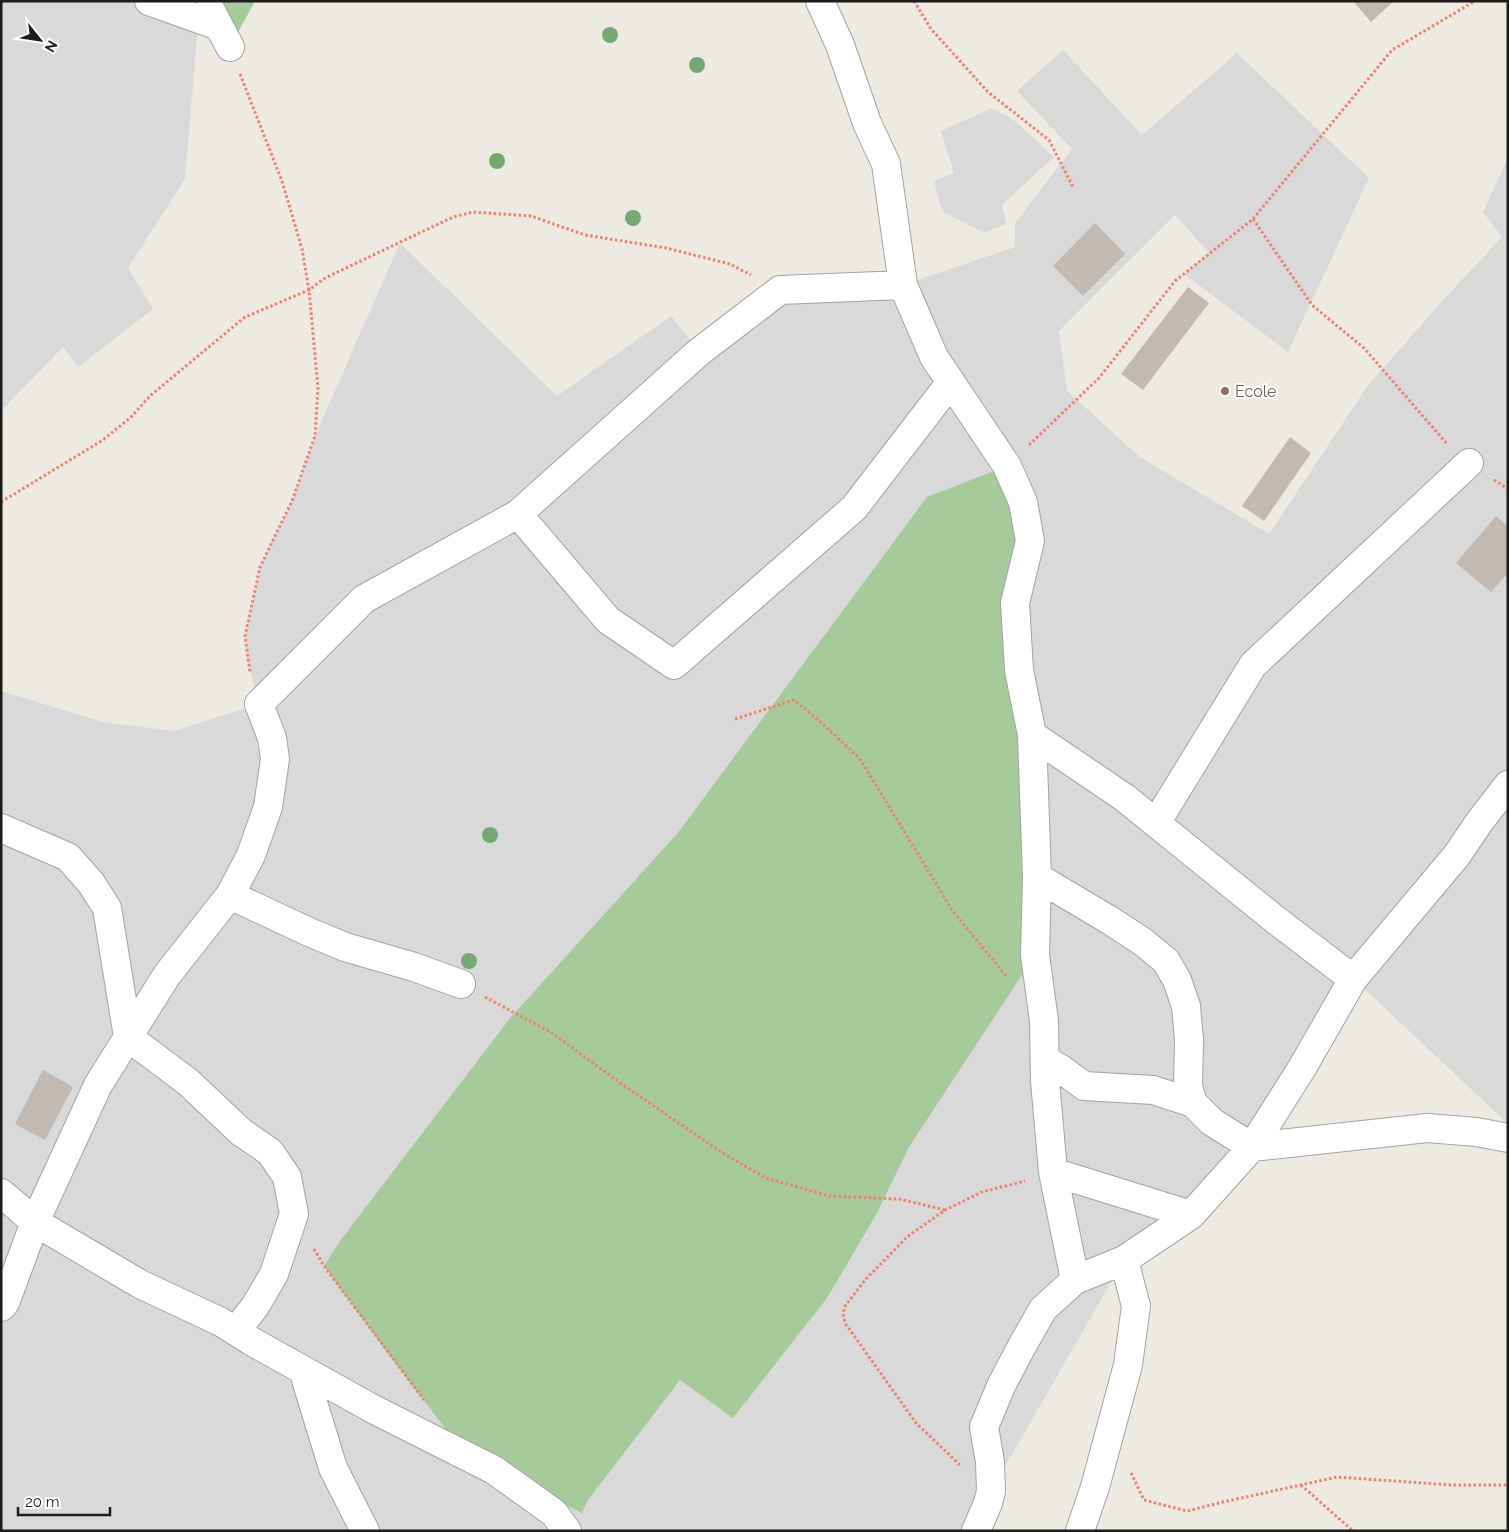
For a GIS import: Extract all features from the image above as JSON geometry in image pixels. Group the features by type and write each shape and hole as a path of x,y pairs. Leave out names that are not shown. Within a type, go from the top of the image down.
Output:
{"street":[{"path":"149,1 225,37"},
{"path":"206,1 225,37"},
{"path":"820,1 840,45 867,123 886,164 902,285 934,357 1007,466 1024,502 1030,541 1015,603 1019,670 1032,735 1037,877 1035,955 1044,1021 1052,1172 1075,1280"},
{"path":"1,1307 5,1303 35,1222 98,1085 167,975 230,895 251,855 268,807 275,758 272,738 259,704 364,598 518,514 700,352 780,290 902,285"},
{"path":"518,514 608,620 674,664 854,508 951,382"},
{"path":"1156,823 1253,665 1469,463"},
{"path":"1032,735 1092,775 1156,823 1277,921 1353,979"},
{"path":"976,1531 988,1504 991,1491 990,1462 984,1428 1001,1386 1043,1309 1075,1280 1124,1260 1191,1215 1252,1147 1302,1068 1353,979 1457,855 1508,785"},
{"path":"1,828 68,857 91,884 107,908 128,1037 188,1082 242,1132 270,1152 287,1176 294,1214 274,1274 256,1305 236,1331"},
{"path":"1037,877 1112,921 1143,942 1166,961 1186,1006 1189,1040 1188,1087 1193,1103"},
{"path":"230,895 345,947 414,967 460,984"},
{"path":"1045,1060 1062,1069 1084,1086 1152,1090 1193,1103 1212,1122 1252,1147 1427,1128 1477,1132 1508,1138"},
{"path":"1052,1172 1191,1215"},
{"path":"1,1194 35,1222 140,1284 221,1322 373,1409 494,1470 554,1513 567,1531"},
{"path":"1080,1531 1095,1487 1128,1365 1136,1306 1124,1260"},
{"path":"303,1370 333,1468 366,1531"}],"path":[{"path":"914,1 931,29 988,92 1049,140 1074,187"},
{"path":"1007,466 1099,378 1175,281 1253,219 1392,50 1475,1"},
{"path":"225,37 282,181 302,249 318,388 315,436 292,501 260,567 245,636 248,663 259,704"},
{"path":"1,502 103,440 131,418 151,395 245,317 308,290 325,278 453,217 480,212 531,216 585,235 666,248 730,264 780,290"},
{"path":"1253,219 1312,305 1364,348 1457,455 1508,489"},
{"path":"735,719 794,700 860,759 952,910 1013,984"},
{"path":"460,984 552,1033 626,1087 716,1148 766,1178 829,1196 899,1199 945,1210"},
{"path":"991,1491 916,1423 845,1324 843,1314 845,1306 866,1280 906,1237 945,1210 982,1192 1038,1178 1052,1172"},
{"path":"294,1214 324,1266 427,1404"},
{"path":"1111,1429 1144,1500 1187,1511 1337,1477 1452,1485 1508,1484"},
{"path":"1301,1485 1352,1531"}],"shaded area":[{"path":"1,1 200,1 185,179 128,268 153,309 78,367 63,347 1,411"},
{"path":"1063,50 1142,135 1237,53 1369,178 1288,352 1184,274 1209,253 1175,215 1059,331 1067,391 1140,457 1269,534 1369,384 1502,237 1483,212 1508,158 1508,1124 1354,979 1252,1147 1124,1260 991,1491 962,1531 1,1531 1,691 103,722 174,731 259,704 248,663 245,636 260,567 292,501 315,436 400,243 557,396 671,316 700,352 780,290 903,285 1015,247 1015,223 1072,149 1017,91"},
{"path":"992,108 1015,121 1054,157 1002,205 1006,224 984,233 942,211 934,181 954,173 941,131"}],"green space":[{"path":"206,1 255,1 230,47"},
{"path":"1007,466 1023,502 1015,603 1035,955 909,1147 876,1215 827,1298 733,1418 680,1380 588,1500 582,1513 468,1458 324,1266 340,1241 511,1017 677,834 927,497"}],"building":[{"path":"1353,1 1394,1 1371,22"},
{"path":"1095,223 1125,254 1083,296 1053,266"},
{"path":"1188,287 1209,303 1143,390 1121,374"},
{"path":"1290,437 1311,453 1264,521 1242,506"},
{"path":"1496,516 1508,526 1508,573 1491,592 1456,563"},
{"path":"43,1070 73,1087 45,1140 15,1124"}],"place":[{"name":"Ecole","path":"1225,391"}]}
